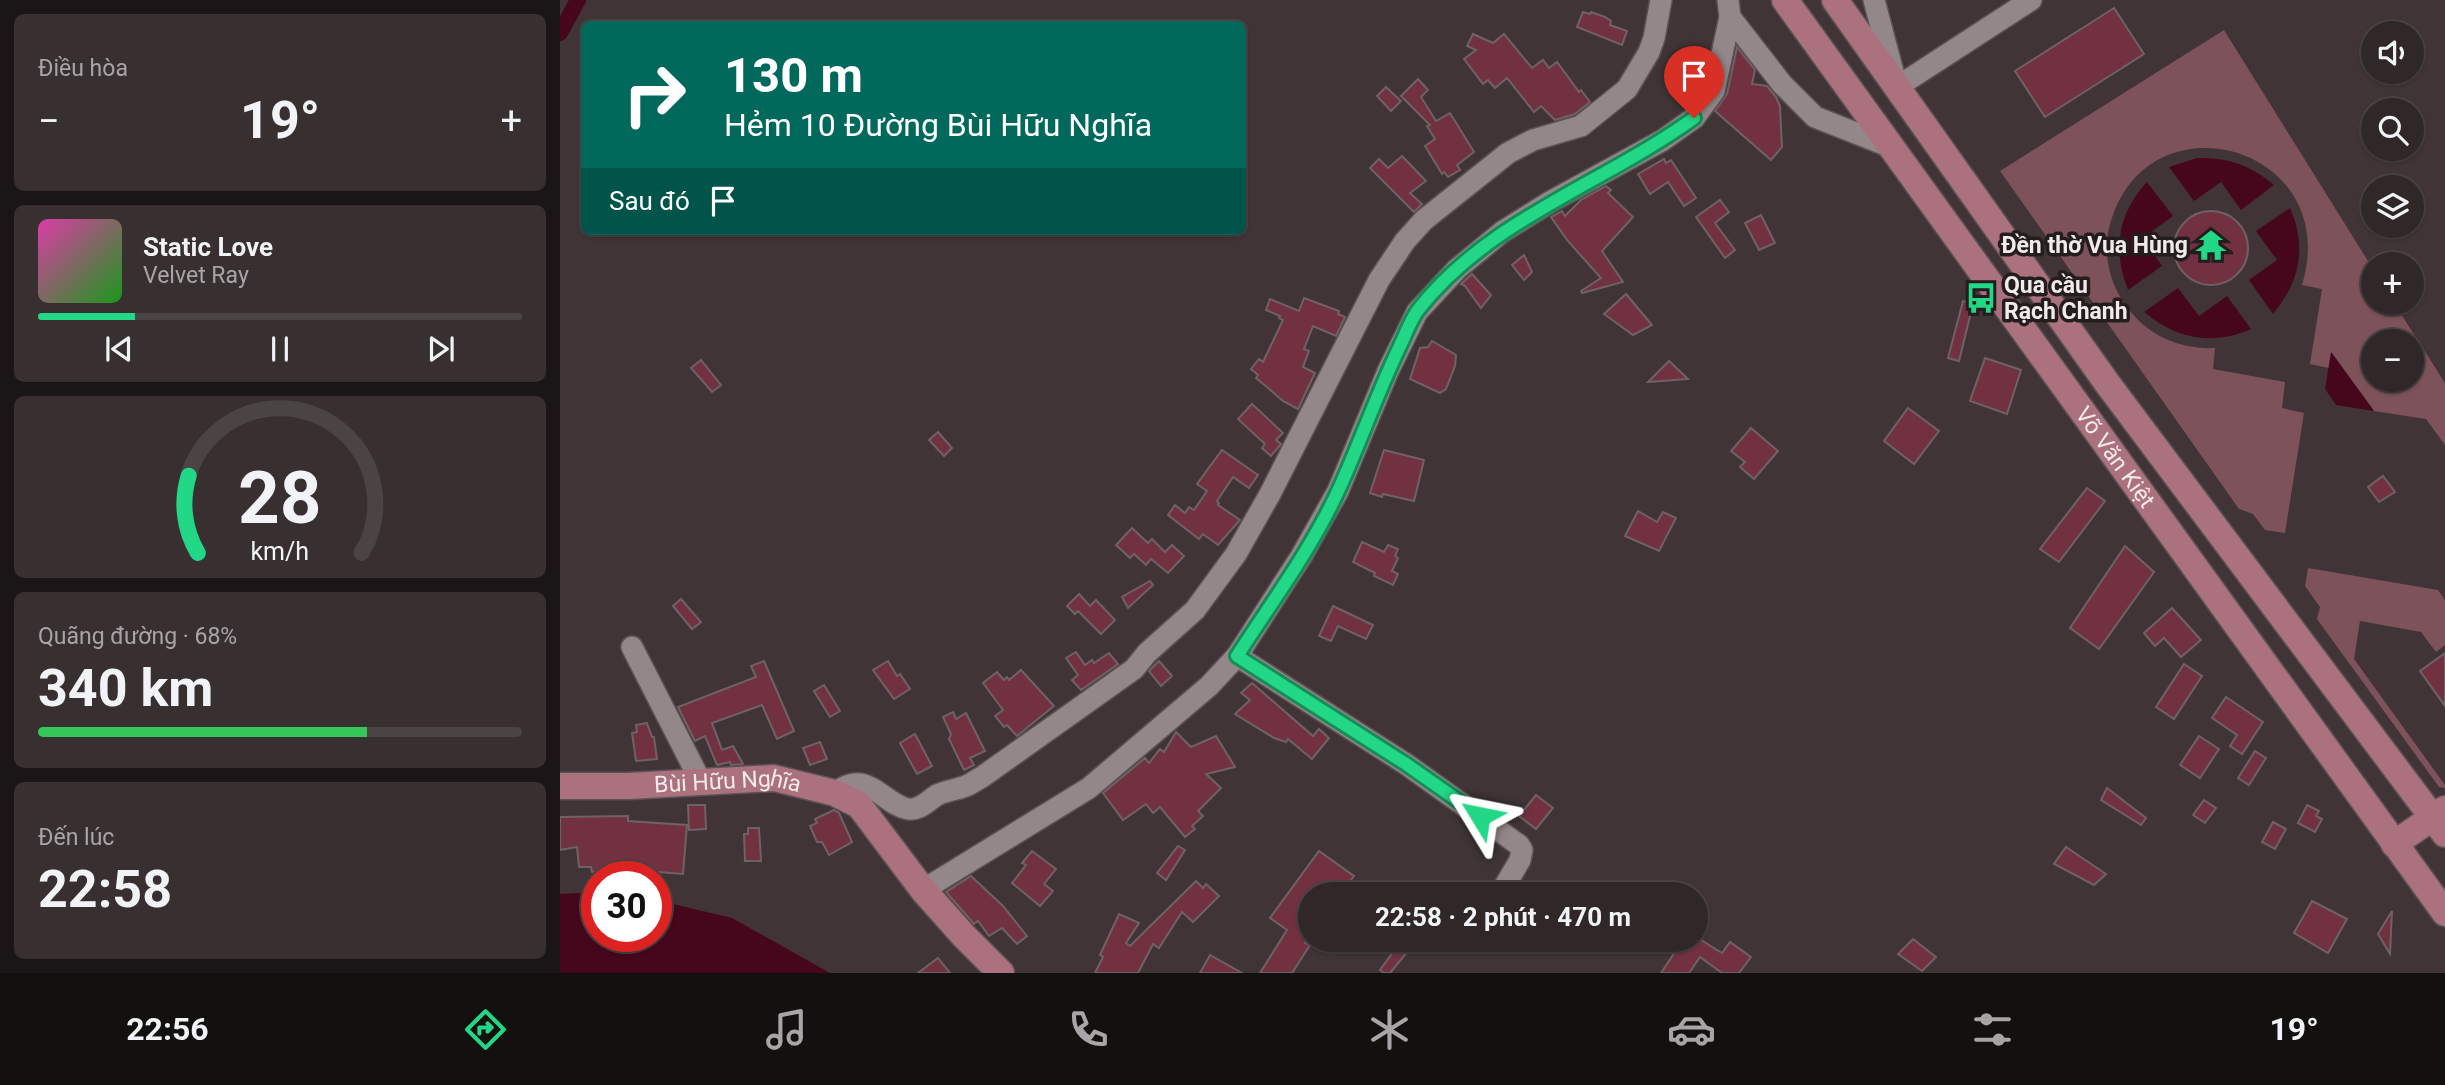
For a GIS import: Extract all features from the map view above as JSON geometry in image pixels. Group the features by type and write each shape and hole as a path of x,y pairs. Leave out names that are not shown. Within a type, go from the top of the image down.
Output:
{"main road":[{"name":"Võ Văn Kiệt","path":"1785,0 2394,844 2435,879 2445,913"},
{"name":"Võ Văn Kiệt","path":"1835,0 2107,383 2441,820"},
{"name":"Bùi Hữu Nghĩa","path":"560,786 629,786 774,778 835,793 859,805 921,886"},
{"path":"2394,844 2441,820"},
{"path":"921,886 964,936 1001,973"}],"street":[{"path":"835,793 848,785 863,785 905,808 917,808 943,792 963,787 982,776 1135,669 1147,653 1195,610 1236,554 1270,494 1379,280 1405,241 1424,220 1508,153 1533,140 1581,126 1628,89 1654,38 1661,0"},
{"path":"1874,0 1897,87 2031,0"},
{"path":"1729,8 1782,84 1815,117 1891,147"},
{"path":"921,886 1089,788 1209,686 1237,656 1302,555 1338,491 1388,371 1417,312 1457,269 1502,232 1550,202 1663,140 1694,118 1714,91 1729,8"},
{"path":"632,647 701,782"},
{"path":"1237,656 1406,764 1519,845 1522,853 1520,860 1507,882"}],"shaded area":[{"path":"2224,30 2362,252 2361,315 2402,315 2411,329 2361,329 2361,392 2424,392 2424,350 2445,383 2445,445 2426,419 2374,411 2332,353 2329,368 2310,364 2322,289 2302,285 2307,237 2295,199 2270,170 2237,153 2200,148 2163,157 2132,181 2111,221 2107,251 2116,289 2129,310 2149,329 2173,342 2215,348 2213,369 2285,382 2282,408 2304,413 2285,533 2265,530 2253,514 2239,509 2000,171"},
{"path":"2197,158 2238,164 2256,172 2274,185 2241,210 2221,182 2194,201 2169,167"},
{"path":"2147,182 2173,216 2143,238 2162,266 2128,290 2120,261 2121,233 2130,206"},
{"path":"2290,208 2298,236 2298,263 2289,289 2273,314 2249,280 2277,260 2256,231"},
{"path":"2178,288 2199,316 2227,296 2251,329 2222,337 2195,337 2169,328 2144,312"},
{"path":"2331,352 2374,411 2336,405 2325,389"},
{"path":"2308,568 2438,590 2445,600 2445,645 2436,652 2421,632 2360,621 2354,659 2445,788 2439,787 2317,619 2320,607 2305,586"},
{"path":"581,893 581,952 672,952 672,904 732,918 830,973 560,973 560,894"}],"building":[{"path":"2114,8 2144,54 2045,117 2015,71"},
{"path":"1583,12 1605,17 1611,21 1610,25 1627,31 1622,45 1577,27"},
{"path":"1473,34 1493,43 1504,34 1532,68 1543,60 1549,68 1557,62 1579,92 1581,90 1590,102 1575,114 1555,120 1541,106 1534,112 1507,78 1495,88 1488,80 1483,84 1464,59 1476,50 1467,46"},
{"path":"1737,47 1755,70 1752,84 1767,86 1780,106 1782,147 1771,160 1715,111 1727,94"},
{"path":"1418,79 1428,90 1421,97 1436,121 1450,113 1474,152 1457,165 1460,170 1448,177 1444,172 1442,174 1425,146 1435,139 1427,126 1430,125 1401,96"},
{"path":"1386,87 1401,101 1391,111 1377,96"},
{"path":"1402,156 1426,181 1410,193 1422,204 1414,212 1370,168 1379,159 1388,168"},
{"path":"1664,159 1666,163 1671,160 1696,198 1684,206 1668,182 1650,194 1638,174"},
{"path":"1606,186 1611,190 1608,193 1633,217 1602,251 1623,282 1582,293 1581,291 1601,278 1567,240 1551,217 1562,211 1565,216 1581,200"},
{"path":"1720,200 1729,212 1715,223 1735,250 1725,258 1696,217"},
{"name":"Đền thờ Vua Hùng","path":"2211,211 2232,217 2242,227 2248,248 2242,269 2232,279 2211,285 2190,279 2180,269 2174,248 2180,227 2190,217"},
{"path":"1761,215 1775,243 1759,250 1745,223"},
{"path":"1524,255 1532,272 1524,280 1512,265"},
{"path":"1472,274 1491,295 1481,308 1461,284"},
{"path":"1626,294 1652,325 1633,335 1604,314"},
{"path":"1304,298 1339,311 1338,314 1345,317 1336,336 1313,326 1304,349 1309,351 1303,367 1315,373 1298,409 1283,401 1256,378 1258,375 1251,369 1259,359 1263,362 1283,320 1266,310 1270,299 1299,311"},
{"path":"1963,301 1973,304 1959,361 1948,358"},
{"path":"1432,341 1456,355 1455,366 1446,389 1440,393 1410,379 1420,348 1428,347"},
{"path":"1985,358 2021,370 2007,414 1970,401"},
{"path":"701,360 721,385 712,392 691,368"},
{"path":"1669,361 1688,379 1648,382"},
{"path":"1252,404 1283,433 1276,440 1281,444 1271,456 1262,448 1265,444 1238,419"},
{"path":"1908,408 1939,431 1914,464 1884,441"},
{"path":"1751,428 1778,451 1754,479 1740,467 1745,462 1731,451"},
{"path":"938,432 952,448 944,456 929,440"},
{"path":"1222,450 1258,475 1249,488 1233,477 1217,501 1218,505 1240,520 1218,545 1203,534 1199,539 1168,515 1175,505 1185,513 1189,507 1194,510 1207,491 1197,484"},
{"path":"1384,450 1424,460 1414,501 1370,493"},
{"path":"2383,476 2395,492 2379,502 2368,487"},
{"path":"2087,488 2105,501 2059,562 2040,549"},
{"path":"1638,511 1657,522 1663,512 1676,518 1659,551 1625,536"},
{"path":"1132,528 1148,543 1152,539 1165,552 1172,545 1184,556 1168,573 1151,559 1146,565 1134,554 1130,558 1116,545"},
{"path":"1362,542 1384,552 1388,545 1398,549 1395,556 1398,558 1392,571 1398,574 1393,585 1353,562"},
{"path":"2125,546 2154,572 2099,649 2070,628"},
{"path":"1150,581 1153,585 1128,608 1122,597"},
{"path":"1079,594 1090,606 1096,600 1115,620 1101,634 1078,611 1075,614 1067,606"},
{"path":"681,599 701,622 692,629 673,606"},
{"path":"1333,606 1373,625 1366,639 1338,626 1331,641 1319,636"},
{"path":"2172,608 2201,640 2181,657 2164,638 2155,646 2144,633"},
{"path":"1076,652 1085,665 1092,660 1094,663 1109,653 1118,664 1081,690 1072,680 1078,675 1066,658"},
{"path":"2445,653 2445,706 2420,671"},
{"path":"764,661 794,731 777,739 762,705 712,723 722,750 733,746 743,764 731,765 730,762 717,765 705,736 695,741 678,707 756,677 751,666"},
{"path":"888,661 897,676 900,674 910,689 894,699 873,670"},
{"path":"1159,661 1172,676 1161,686 1149,671"},
{"path":"2184,664 2202,676 2174,719 2156,707"},
{"path":"1021,670 1054,706 1017,736 995,716 1003,710 983,683 997,672 1004,680 1007,677 1009,680"},
{"path":"1252,683 1313,736 1319,729 1329,738 1312,759 1288,739 1286,742 1274,738 1235,714 1250,700 1241,693"},
{"path":"824,685 840,711 830,717 814,691"},
{"path":"2226,697 2263,722 2242,754 2230,746 2237,735 2212,718"},
{"path":"953,712 956,719 966,713 985,751 970,758 974,765 964,770 949,739 951,734 943,717"},
{"path":"647,723 654,737 657,759 636,761 632,733 637,732 636,725"},
{"path":"1176,732 1191,747 1216,736 1235,767 1206,774 1221,788 1198,811 1203,816 1192,826 1195,829 1185,837 1160,807 1153,813 1146,804 1123,820 1103,793 1145,758 1149,763 1160,749 1164,752"},
{"path":"915,734 932,766 917,774 900,743"},
{"path":"2199,736 2219,749 2200,778 2180,765"},
{"path":"820,742 827,759 810,765 803,748"},
{"path":"2255,751 2266,758 2249,785 2238,778"},
{"path":"2107,788 2146,818 2141,825 2101,800"},
{"path":"1536,795 1553,808 1536,829 1519,816"},
{"path":"2204,800 2216,808 2205,823 2193,815"},
{"path":"688,805 705,805 706,829 689,830"},
{"path":"2307,805 2319,811 2316,816 2322,819 2315,832 2298,823"},
{"path":"834,810 839,813 852,842 829,855 822,842 817,842 810,826 817,823 815,819"},
{"path":"628,816 628,821 687,825 683,874 672,873 672,861 581,861 579,867 577,847 560,850 560,817"},
{"path":"2273,822 2286,829 2275,849 2262,842"},
{"path":"748,828 759,828 761,861 745,861 744,834 748,834"},
{"path":"1178,846 1185,850 1166,880 1157,873"},
{"path":"2066,847 2106,874 2094,885 2054,864"},
{"path":"1032,851 1056,869 1044,884 1053,891 1040,906 1012,883 1026,865 1022,863"},
{"path":"1319,851 1354,876 1349,882 1298,882 1298,952 1306,952 1292,973 1260,973 1287,930 1270,918"},
{"path":"971,876 1003,906 1027,936 1017,944 1002,928 989,936 978,921 974,924 946,892"},
{"path":"1196,881 1203,888 1206,884 1219,896 1193,922 1182,912 1159,948 1153,944 1138,973 1095,973 1103,957 1100,955 1119,914 1139,923 1126,943 1130,946"},
{"path":"2312,901 2347,919 2328,953 2294,933"},
{"path":"2392,911 2390,954 2378,934"},
{"path":"1913,939 1936,957 1922,971 1898,954"},
{"path":"1730,942 1751,957 1739,973 1722,973 1700,957 1689,973 1661,973 1675,952 1708,952 1708,944 1722,953"},
{"path":"1393,952 1407,952 1390,973 1380,970"},
{"path":"1210,955 1242,973 1200,973"},
{"path":"938,958 950,973 918,973"}],"waterway":[{"path":"560,33 578,0"}],"place":[{"name":"Đền thờ Vua Hùng","path":"2211,245"},
{"name":"Qua cầu Rạch Chanh","path":"1981,298"}],"route":[{"path":"1480,816 1406,764 1237,656 1302,555 1338,491 1388,371 1417,312 1457,269 1502,232 1550,202 1663,140 1694,118"}]}
